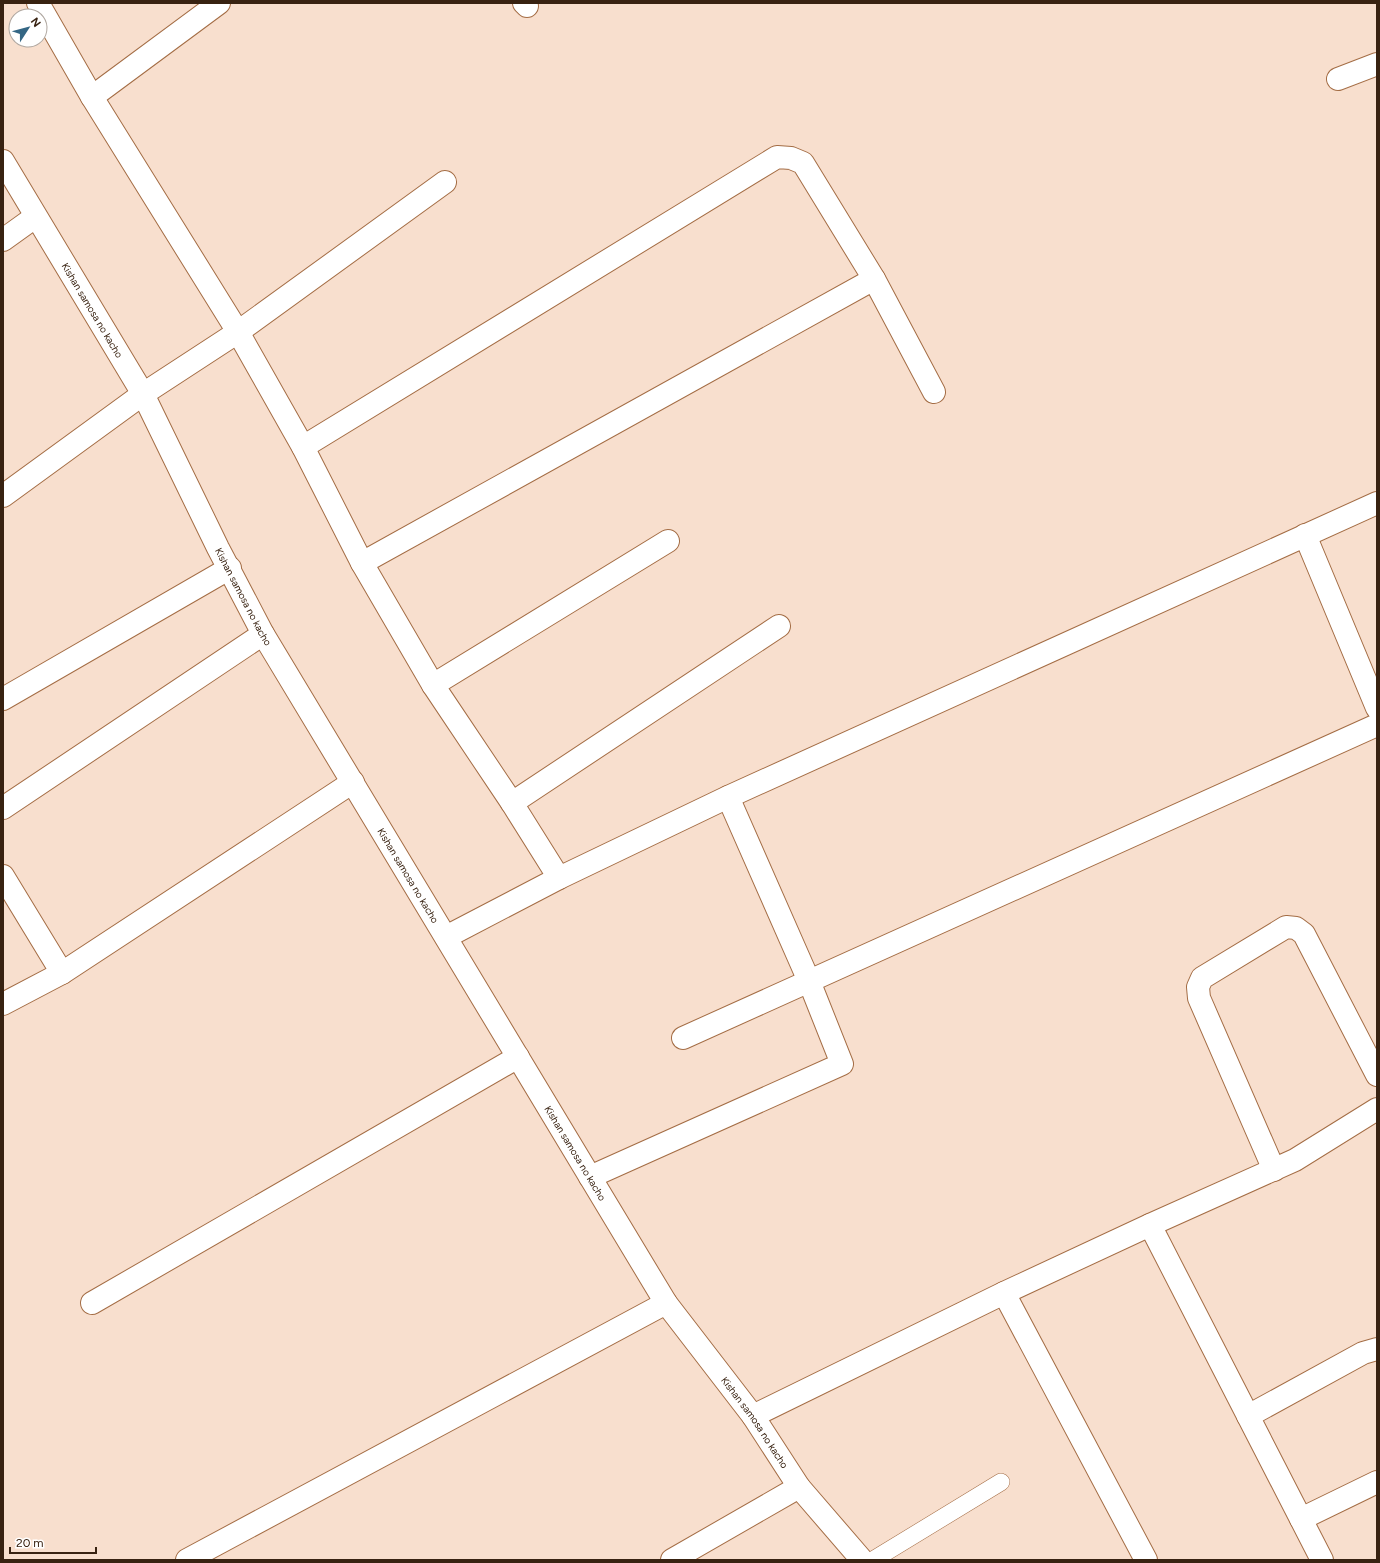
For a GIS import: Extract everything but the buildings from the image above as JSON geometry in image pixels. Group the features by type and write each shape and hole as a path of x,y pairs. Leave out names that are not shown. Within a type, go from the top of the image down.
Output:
{"street":[{"path":"38,3 92,97 238,332 303,447 362,563 432,685 512,802 558,878"},
{"path":"92,97 219,3"},
{"path":"1338,80 1377,64"},
{"path":"303,447 777,157 791,158 803,163 874,279 934,392"},
{"name":"Kishan samosa no kacho","path":"3,161 35,217 143,394 218,548 230,568 263,634 666,1303 754,1416 799,1487 862,1560"},
{"path":"3,496 143,394 238,332 445,182"},
{"path":"3,240 35,217"},
{"path":"362,563 874,279"},
{"path":"446,936 558,878 728,797 1377,503"},
{"path":"1304,535 1377,708"},
{"path":"432,685 668,541"},
{"path":"3,699 230,568"},
{"path":"512,802 779,626"},
{"path":"3,808 263,634"},
{"path":"683,1038 1377,725"},
{"path":"3,1004 62,973 353,782"},
{"path":"590,1177 842,1064 809,980 728,797"},
{"path":"3,876 62,973"},
{"path":"1274,1170 1199,998 1198,987 1202,978 1286,928 1296,928 1304,934 1377,1075"},
{"path":"92,1303 518,1057"},
{"path":"754,1416 1004,1293 1295,1160 1377,1109"},
{"path":"1150,1225 1322,1560"},
{"path":"1004,1293 1146,1560"},
{"path":"187,1560 666,1303"},
{"path":"1248,1416 1363,1353 1377,1349"},
{"path":"1301,1519 1377,1482"},
{"path":"672,1560 799,1487"}],"lane":[{"path":"873,1560 1001,1482"}]}
